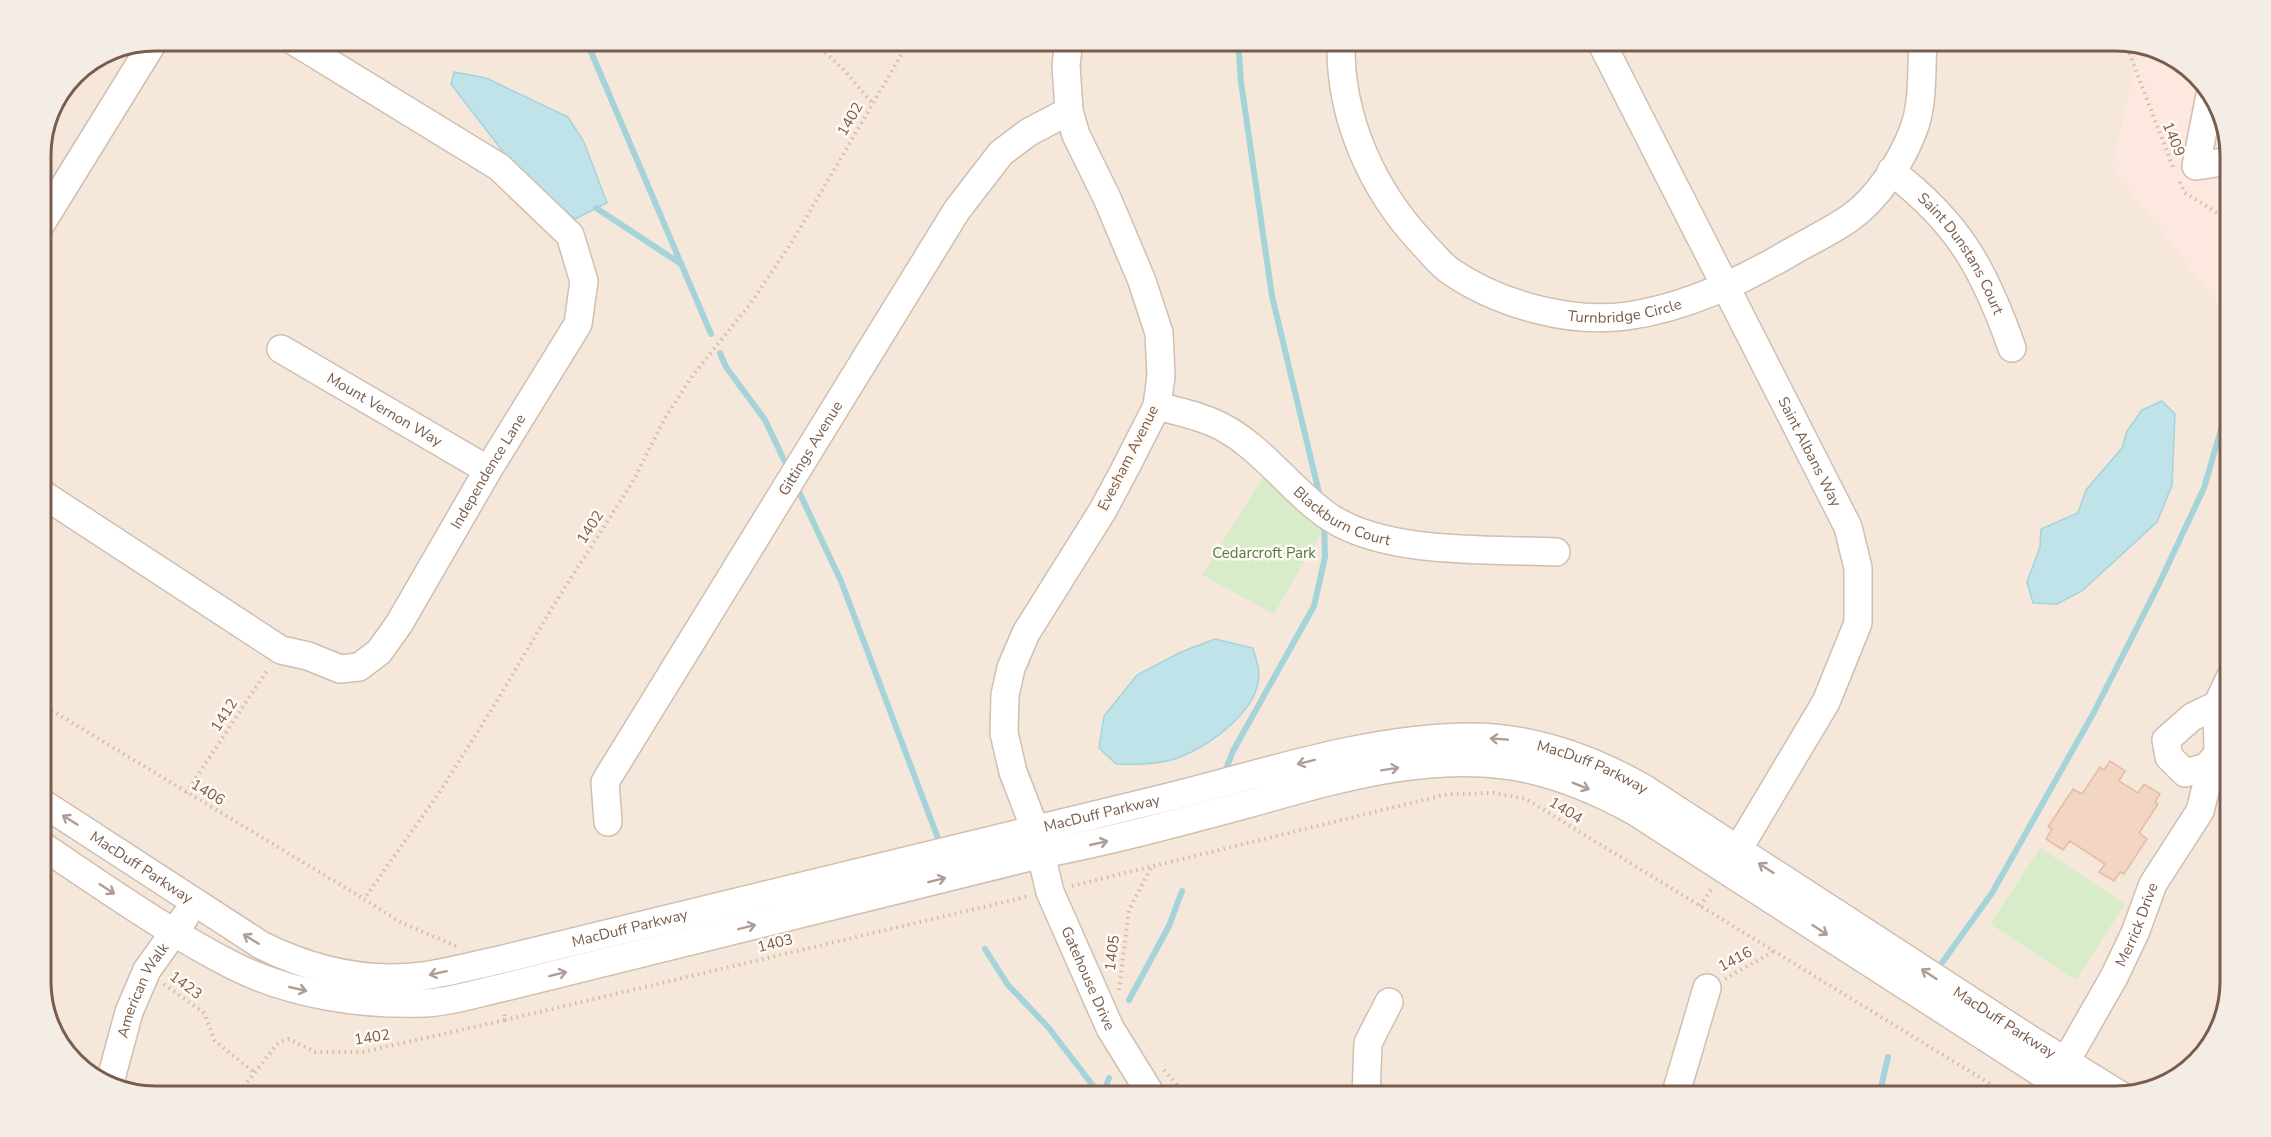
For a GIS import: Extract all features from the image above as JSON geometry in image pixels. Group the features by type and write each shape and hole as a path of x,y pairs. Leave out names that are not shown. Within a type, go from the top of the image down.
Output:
{"street":[{"name":"Independence Lane","path":"51,500 281,650 340,669 359,667 379,652 399,624 488,470 578,324 584,281 570,235 499,167 310,51"},
{"name":"Evesham Avenue","path":"1038,842 1013,771 1004,733 1005,694 1011,668 1026,633 1103,510 1157,406 1161,376 1159,333 1142,281 1107,198 1076,135 1069,111 1066,65 1068,51"},
{"name":"Turnbridge Circle","path":"1341,51 1343,87 1354,132 1378,186 1404,224 1449,270 1484,290 1521,304 1572,316 1625,316 1678,306 1780,259 1851,217 1886,181 1914,129 1922,51"},
{"name":"Saint Albans Way","path":"1606,51 1848,527 1858,568 1858,623 1826,702 1732,860"},
{"path":"51,202 147,52"},
{"path":"2208,106 2196,166 2220,162"},
{"name":"Gittings Avenue","path":"608,822 606,782 957,210 1001,153 1029,132 1069,111"},
{"name":"Saint Dunstans Court","path":"1892,171 1928,202 1954,229 1979,267 2012,348"},
{"name":"Mount Vernon Way","path":"281,349 488,470"},
{"name":"Blackburn Court","path":"1157,406 1215,424 1240,439 1310,502 1333,519 1385,539 1406,543 1556,552"},
{"name":"Merrick Drive","path":"2060,1071 2127,951 2153,884 2200,811 2207,783 2206,767 2218,753 2217,705 2220,699"},
{"path":"2206,767 2185,773 2169,757 2166,740 2192,717 2217,705"},
{"name":"MacDuff Parkway","path":"51,852 173,931 236,967 286,986 333,997 377,1002 428,1003 501,988 1038,842 1369,746 1473,737 1537,745 1618,773 1732,860 2028,1038 2060,1071 2070,1086"},
{"name":"MacDuff Parkway","path":"51,809 261,945 290,959 336,972 377,978 423,976 1038,842"},
{"name":"Gatehouse Drive","path":"1038,842 1050,892 1110,1028 1146,1086"},
{"name":"American Walk","path":"112,1076 129,1012 147,970 173,931 195,904"},
{"path":"1678,1086 1707,988"},
{"path":"1366,1086 1368,1043 1389,1002"},
{"name":"MacDuff Parkway","path":"2060,1071 2098,1086"}],"path":[{"path":"822,51 873,104"},
{"name":"1402","path":"364,899 441,790 632,483 665,418 693,375 752,303 793,240 904,51"},
{"name":"1409","path":"2129,52 2175,171"},
{"path":"2179,181 2184,192 2220,215"},
{"name":"1412","path":"186,793 281,650"},
{"name":"1406","path":"51,710 364,899"},
{"name":"1404","path":"1050,892 1448,794 1494,793 1526,799 1994,1086"},
{"name":"1405","path":"1117,999 1129,910 1152,866"},
{"name":"1403","path":"505,1020 954,912 1050,892"},
{"path":"364,899 400,922 459,947"},
{"name":"1416","path":"1707,988 1774,951"},
{"name":"1423","path":"147,970 204,1013 214,1041 255,1073"},
{"path":"501,988 505,1020"},
{"name":"1402","path":"244,1086 278,1043 289,1040 315,1052 363,1052 505,1020"},
{"path":"1161,1066 1178,1086"}],"shaded area":[{"path":"154,51 2116,51 2137,53 2113,168 2220,305 2219,996 2203,1040 2174,1069 2150,1081 2116,1086 154,1086 121,1081 97,1069 68,1040 56,1016 51,989 51,148 62,109 72,91 86,77 121,56"},
{"path":"2138,53 2150,56 2174,68 2194,86 2203,97 2215,121 2220,148 2220,305 2113,168"}],"green space":[{"name":"Cedarcroft Park","path":"1267,471 1327,523 1274,614 1202,575"},
{"path":"2040,848 2125,904 2076,980 1990,924"}],"water":[{"path":"454,72 486,78 568,117 584,142 607,203 575,219 511,162 451,84"},
{"path":"2162,401 2175,414 2172,485 2157,522 2082,591 2057,604 2033,603 2027,582 2040,547 2041,529 2078,513 2086,490 2122,448 2127,431 2142,410"},
{"path":"1215,639 1253,648 1259,675 1257,688 1242,714 1218,735 1180,757 1156,763 1116,764 1099,748 1104,716 1137,675 1181,652"}],"building":[{"path":"2110,761 2125,771 2119,781 2138,793 2144,784 2160,794 2155,802 2158,804 2139,833 2147,839 2124,874 2120,872 2114,881 2099,872 2105,864 2070,841 2063,850 2046,839 2052,829 2048,827 2073,789 2082,794 2100,767 2104,770"}],"waterway":[{"path":"591,51 711,334"},
{"path":"1239,51 1241,82 1272,296 1320,497"},
{"path":"596,208 681,264"},
{"path":"720,353 726,367 765,420 785,462"},
{"path":"1939,967 1992,893 2093,714 2158,586 2204,488 2220,433"},
{"path":"800,494 841,581 939,841"},
{"path":"1225,772 1233,751 1314,606 1325,557 1324,522"},
{"path":"1129,1000 1169,926 1182,891"},
{"path":"985,949 1008,985 1048,1027 1093,1086"},
{"path":"1881,1086 1888,1057"},
{"path":"1106,1086 1109,1078"}]}
